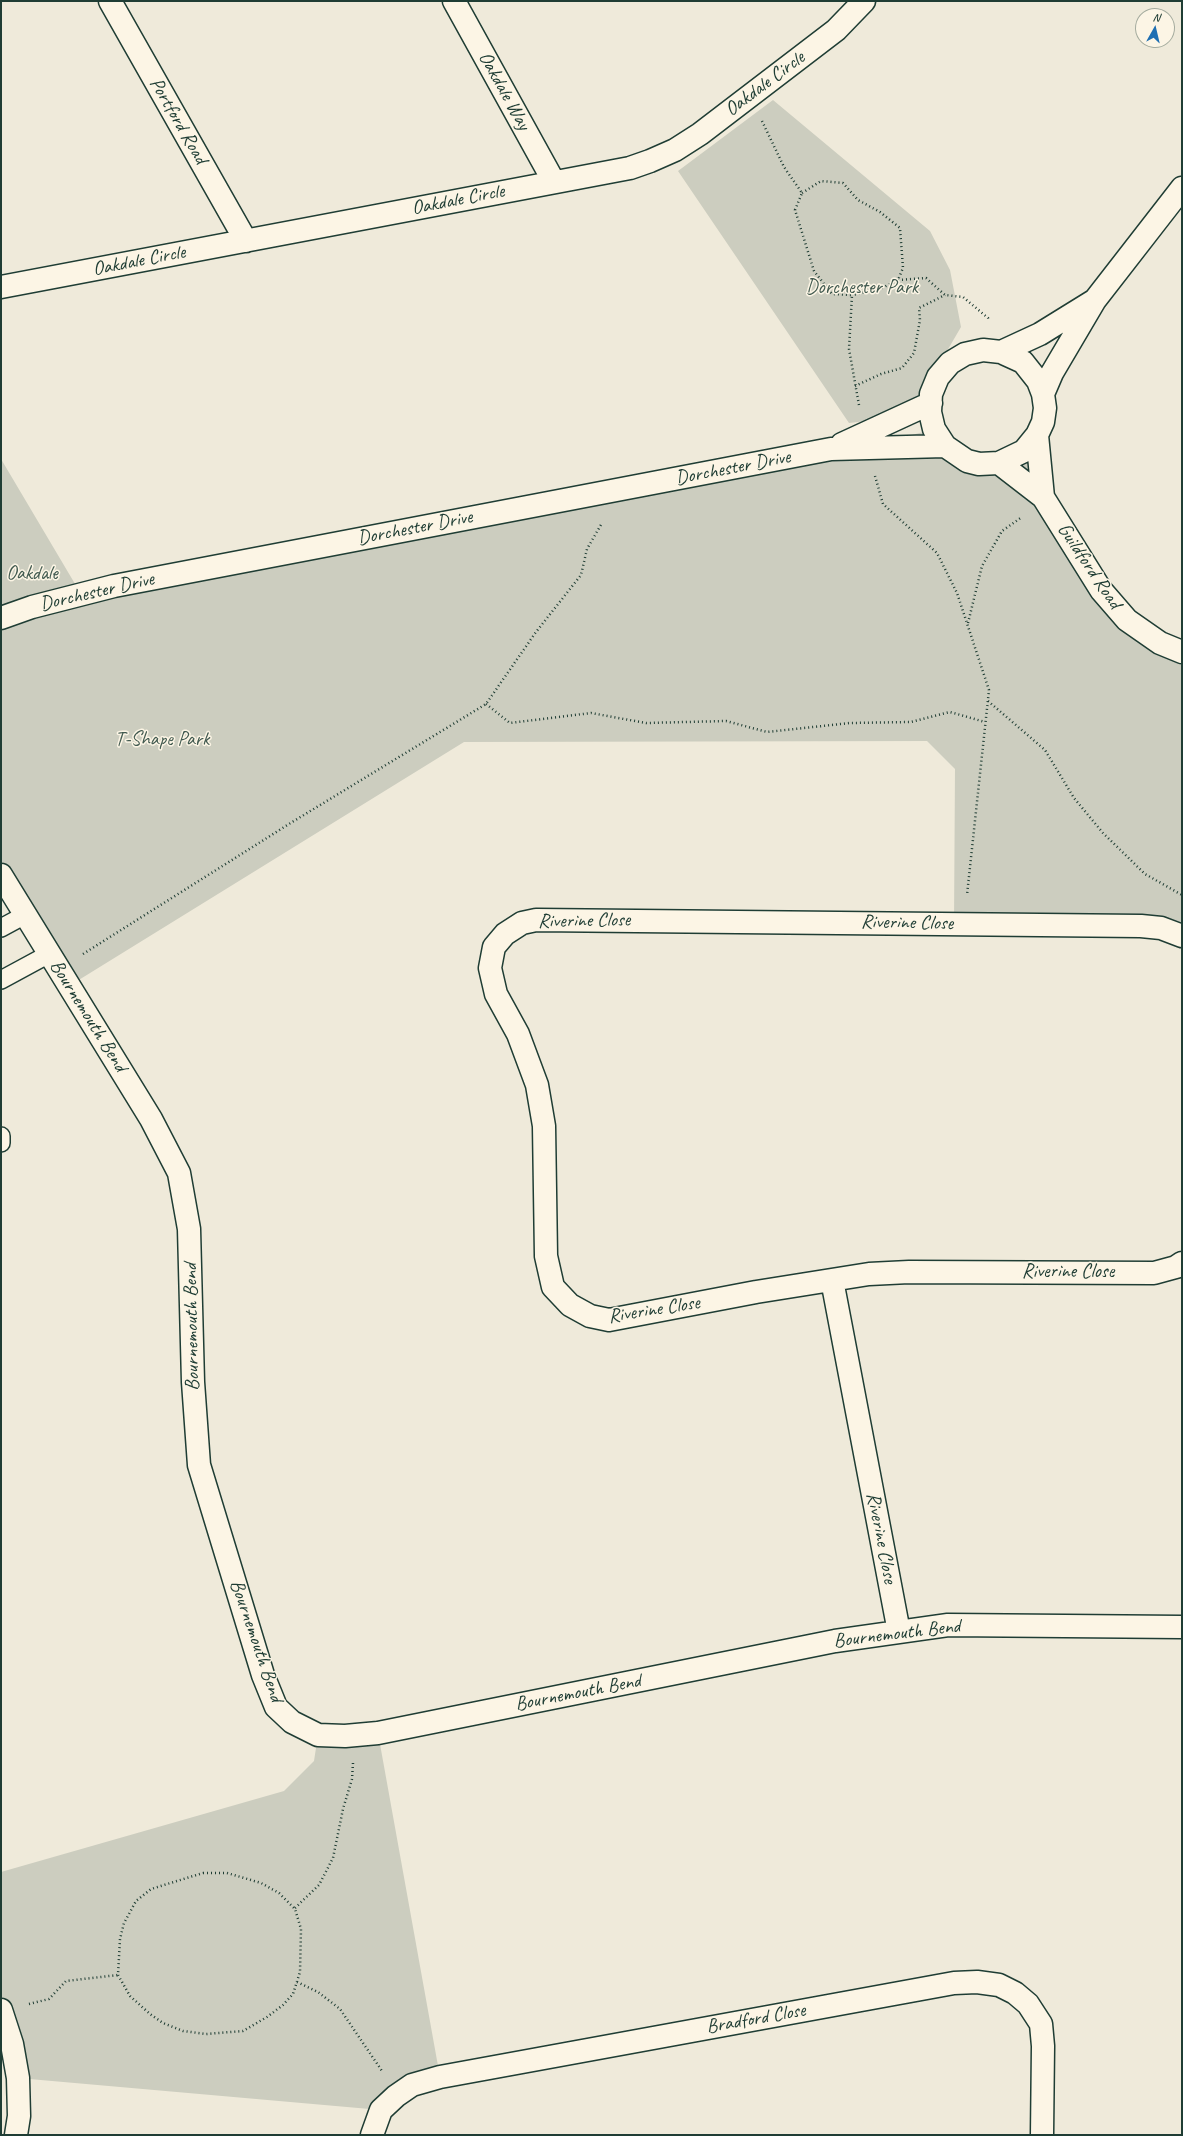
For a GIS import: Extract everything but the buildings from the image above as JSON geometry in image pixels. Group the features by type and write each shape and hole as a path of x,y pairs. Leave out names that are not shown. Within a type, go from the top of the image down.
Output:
{"street":[{"name":"Portford Road","path":"110,1 246,241"},
{"name":"Oakdale Way","path":"454,1 554,182"},
{"name":"Oakdale Circle","path":"1,287 630,168 675,150 700,134 836,30 864,1"},
{"path":"1043,394 1052,373 1095,300 1182,188"},
{"path":"1001,352 1040,334 1095,300"},
{"path":"983,350 1001,352 1023,362 1038,381 1043,394 1045,408 1043,422 1037,436 1024,451 999,463 979,464 967,461 945,446 934,429 930,412 932,394 938,377 950,364 965,354 983,350"},
{"name":"Dorchester Drive","path":"866,441 931,403"},
{"name":"Guildford Road","path":"1037,436 1045,499"},
{"name":"Dorchester Drive","path":"1,618 32,607 114,586 832,449 866,441 945,446"},
{"name":"Guildford Road","path":"999,463 1045,499 1101,590 1127,620 1160,643 1182,652"},
{"name":"Bournemouth Bend","path":"1,875 151,1119 179,1173 189,1230 193,1382 199,1465 263,1675 276,1707 292,1722 318,1735 345,1736 378,1733 835,1641 948,1625 1182,1628"},
{"name":"Riverine Close","path":"1182,936 1161,928 1141,926 536,920 522,923 505,934 494,947 490,968 496,994 518,1034 537,1085 544,1126 546,1256 554,1287 570,1305 590,1316 609,1320 756,1292 869,1274 909,1272 1154,1273 1176,1267 1182,1263"},
{"name":"Riverine Close","path":"832,1280 899,1632"},
{"name":"Bradford Close","path":"372,2135 381,2110 396,2096 412,2085 440,2077 954,1983 977,1982 999,1985 1015,1994 1028,2004 1040,2024 1043,2046 1042,2135"},
{"path":"1,2010 12,2044 18,2078 18,2116 16,2135"}],"lane":[{"path":"1,928 25,914"},
{"path":"1,980 54,961"},
{"path":"1,1136 1,1143"}],"path":[{"path":"749,96 784,167 802,193"},
{"path":"898,280 903,268 900,228 880,212 858,200 843,183 821,181 802,193 795,210 814,271 832,294 852,295 880,289 898,280 926,278 945,295"},
{"path":"852,295 849,349 866,441 883,504 938,553 958,593 989,690 969,871 966,924"},
{"path":"855,386 881,374 902,368 914,353 920,320 919,308 945,295 963,297 988,318 1001,352"},
{"path":"54,961 289,824 486,704 536,632 581,575 587,549 621,489"},
{"path":"968,624 982,566 1002,531 1045,499"},
{"path":"988,701 1045,750 1074,798 1103,833 1145,874 1182,896"},
{"path":"486,704 510,723 591,713 646,723 726,721 767,732 850,723 910,722 950,712 986,722"},
{"path":"295,1909 319,1885 333,1858 343,1809 352,1779 353,1754 345,1736"},
{"path":"203,1873 227,1873 262,1883 279,1894 295,1909 301,1929 300,1972 293,1994 283,2005 243,2031 206,2034 183,2031 163,2023 150,2014 130,1996 118,1975 120,1939 124,1923 136,1901 151,1889 203,1873"},
{"path":"1,2010 49,1999 66,1981 118,1975"},
{"path":"297,1982 318,1992 340,2009 378,2062 396,2096"}],"green space":[{"name":"Dorchester Park","path":"773,100 930,231 950,270 961,327 909,416 849,423 678,171"},
{"name":"T-Shape Park","path":"934,429 967,461 1024,451 1043,497 1101,590 1182,652 1182,936 954,923 955,769 927,741 464,742 69,986 1,875 1,459 81,594 868,447"},
{"path":"378,1733 440,2077 381,2110 18,2078 1,2010 1,1872 284,1791 314,1761 318,1735"}],"park label":[{"name":"Oakdale","path":"32,574"}]}
